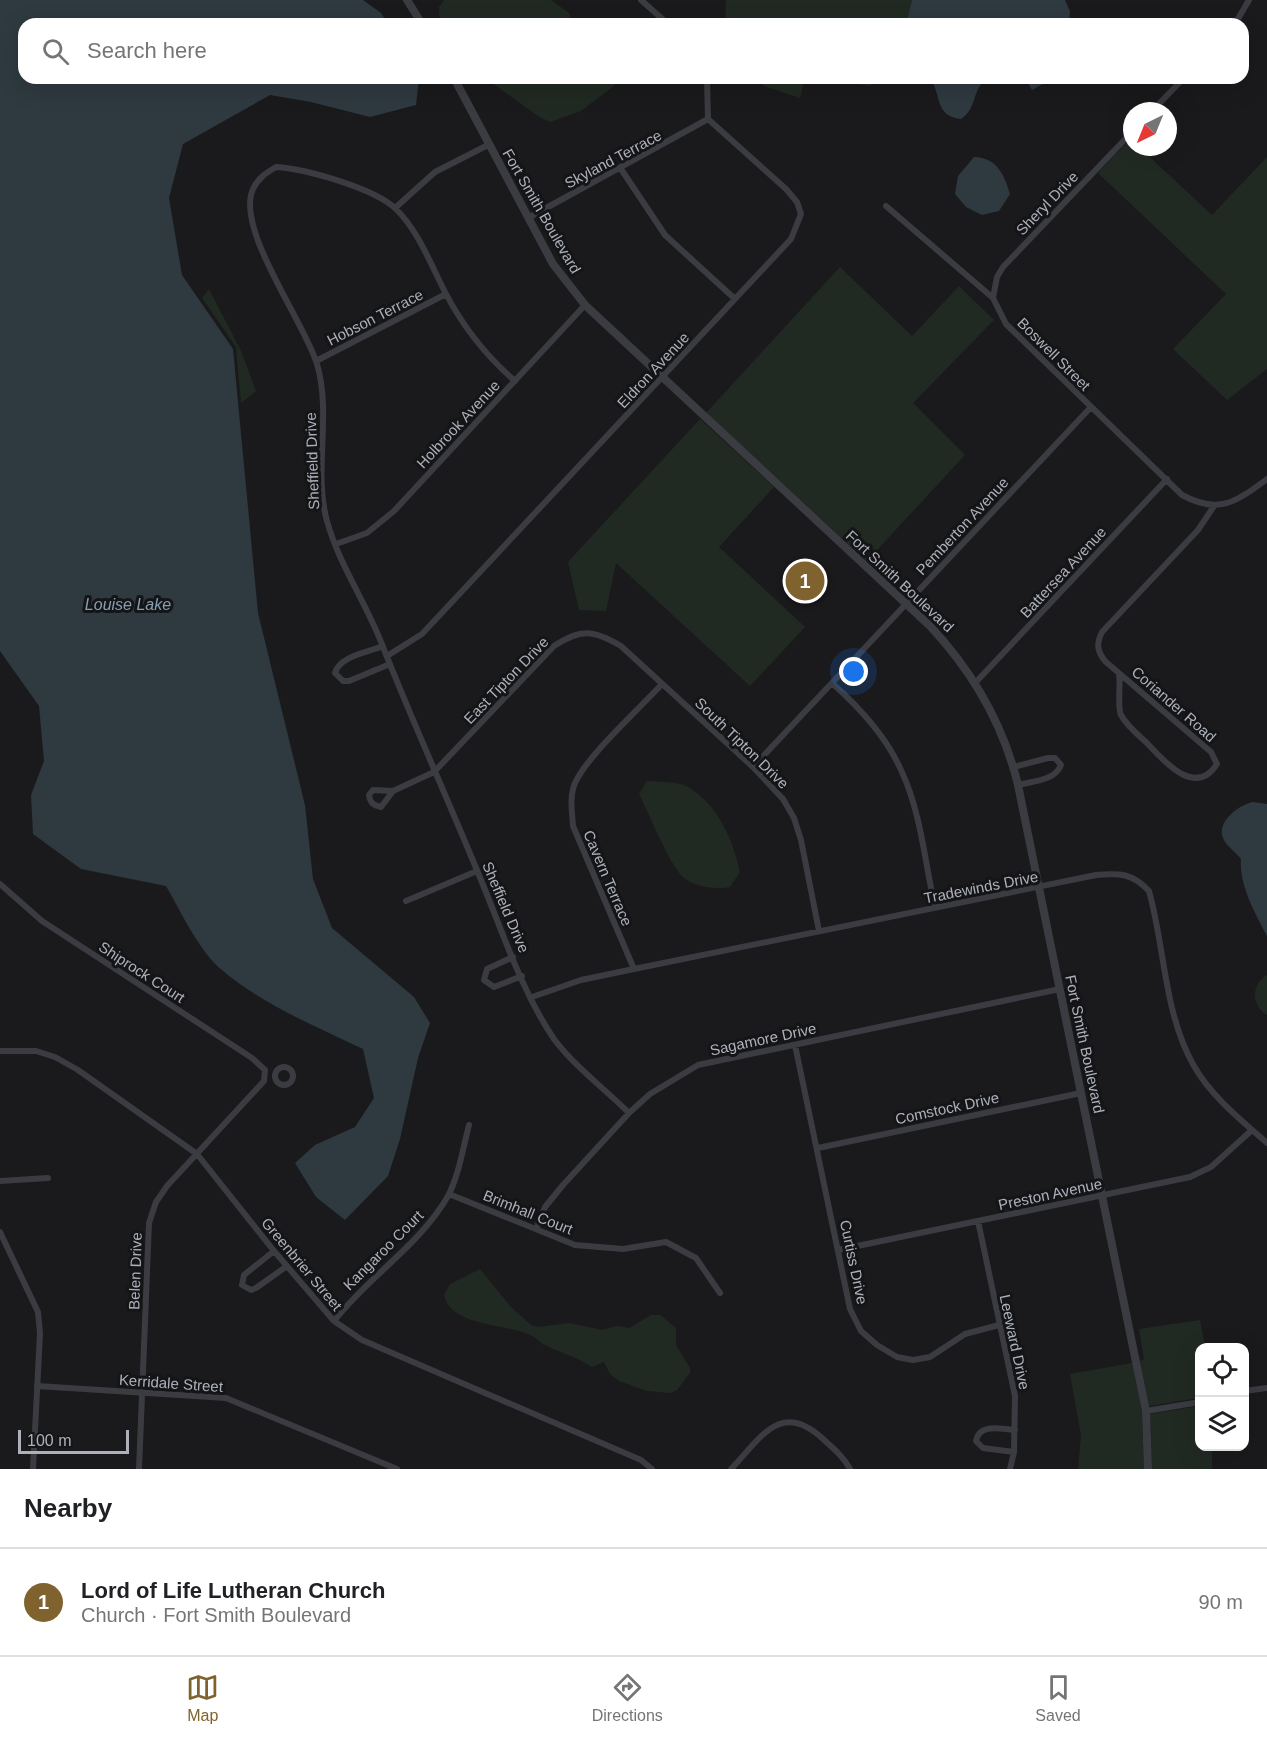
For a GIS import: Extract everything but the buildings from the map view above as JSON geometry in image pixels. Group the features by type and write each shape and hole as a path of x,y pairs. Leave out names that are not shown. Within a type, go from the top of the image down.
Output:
{"street":[{"path":"407,0 418,18"},
{"path":"641,0 661,18"},
{"path":"1238,18 1249,0"},
{"name":"Fort Smith Boulevard","path":"457,84 553,264 585,305 906,603 947,644 976,682 1000,727 1014,767 1040,888 1146,1411 1148,1469"},
{"path":"707,84 708,119"},
{"path":"1161,102 1178,84"},
{"name":"Skyland Terrace","path":"528,218 621,169 708,119"},
{"name":"Eldron Avenue","path":"387,656 422,634 792,239 801,214 797,202 786,189 708,119"},
{"name":"Sheryl Drive","path":"993,298 997,277 1003,267 1123,141"},
{"path":"395,208 435,172 488,145"},
{"name":"Sheffield Drive","path":"515,381 486,357 470,336 415,232 395,208 352,187 288,168 276,167 265,173 252,191 251,219 255,235 316,361 323,417 322,499 327,523 383,646 434,772 532,997 555,1041 629,1113"},
{"path":"621,169 665,235 735,298"},
{"name":"Boswell Street","path":"886,206 993,298 1006,324 1182,495 1197,503 1214,506"},
{"name":"Hobson Terrace","path":"316,361 446,294"},
{"name":"Holbrook Avenue","path":"336,544 367,533 394,511 585,305"},
{"name":"Pemberton Avenue","path":"753,767 1091,407"},
{"name":"Battersea Avenue","path":"976,682 1167,479"},
{"path":"1214,506 1229,504 1267,479"},
{"name":"Coriander Road","path":"1119,674 1122,692 1119,708 1122,716 1174,771 1187,777 1198,777 1214,768 1217,764 1211,752 1156,701 1119,674 1098,651 1102,632 1198,530 1214,506"},
{"name":"East Tipton Drive","path":"434,772 554,646 568,637 582,633 601,634 621,646 662,684"},
{"path":"383,646 345,661 338,666 335,673 343,681 349,681 390,664"},
{"name":"South Tipton Drive","path":"662,684 753,767 783,799 794,818 819,931"},
{"name":"Cavern Terrace","path":"634,969 573,826 571,805 575,783 585,766 662,684"},
{"path":"833,684 872,723 901,770 911,798 935,908"},
{"path":"1014,767 1048,758 1055,758 1061,765 1051,777 1018,785"},
{"path":"393,791 434,772"},
{"path":"406,901 477,870"},
{"name":"Tradewinds Drive","path":"532,997 581,980 634,969 1096,875 1128,874 1139,880 1149,891 1178,1031 1194,1066 1211,1090 1267,1143"},
{"name":"Shiprock Court","path":"2,889 42,921 252,1058 265,1070 265,1078"},
{"path":"513,957 487,969 484,980 494,987 522,976"},
{"name":"Sagamore Drive","path":"537,1227 545,1207 629,1113 650,1094 698,1065 1060,989"},
{"name":"Curtiss Drive","path":"795,1045 850,1309 861,1331 897,1357 914,1360 930,1358 965,1334 999,1325"},
{"name":"Greenbrier Street","path":"0,1051 36,1051 55,1057 78,1070 197,1154 286,1266 334,1321 362,1340 640,1460 652,1469"},
{"path":"265,1078 275,1075"},
{"name":"Belen Drive","path":"139,1469 149,1223 156,1202 167,1186 265,1078"},
{"name":"Comstock Drive","path":"818,1148 1081,1093"},
{"name":"Kangaroo Court","path":"334,1321 349,1301 429,1223 449,1194 469,1125"},
{"name":"Preston Avenue","path":"838,1250 1190,1177 1211,1167 1252,1130"},
{"path":"0,1182 48,1178"},
{"name":"Brimhall Court","path":"449,1194 537,1227 575,1245 623,1249 666,1242 696,1258 720,1293"},
{"name":"Leeward Drive","path":"978,1221 1015,1396 1014,1452 1010,1469"},
{"path":"0,1232 38,1312 40,1333 33,1469"},
{"path":"274,1251 244,1275 243,1285 250,1290 256,1288 286,1266"},
{"name":"Kerridale Street","path":"37,1386 226,1398 397,1469"},
{"path":"1249,1390 1267,1388"},
{"path":"1146,1411 1195,1403"},
{"path":"732,1469 768,1429 779,1422 793,1420 808,1425 844,1458 850,1469"},
{"path":"1014,1452 983,1448 976,1441 979,1432 984,1429 1015,1430"}],"shaded area":[{"path":"444,0 551,0 569,13 571,18 440,18 439,7"},
{"path":"726,0 912,0 908,18 725,18"},
{"path":"493,84 615,84 581,111 550,122"},
{"path":"762,84 804,84 800,98"},
{"path":"1123,146 1123,156 1149,156 1212,215 1267,157 1267,369 1227,400 1173,349 1226,294 1098,173"},
{"path":"840,267 912,336 959,286 994,320 913,403 965,455 867,561 706,413"},
{"path":"209,289 241,351 256,391 241,403 236,347 202,298"},
{"path":"700,419 774,487 719,547 805,627 750,686 616,563 606,611 579,610 568,562"},
{"path":"647,781 684,785 699,794 716,813 733,848 740,872 730,887 703,886 690,882 679,873 639,794"},
{"path":"1267,975 1267,1015 1258,1006 1255,995 1258,984"},
{"path":"480,1269 511,1307 531,1325 538,1327 569,1323 602,1330 617,1326 629,1328 651,1315 660,1315 676,1328 676,1345 690,1368 690,1373 677,1390 671,1393 647,1391 619,1381 610,1374 604,1362 592,1367 524,1333 458,1314 449,1306 444,1295 450,1284"},
{"path":"1200,1320 1204,1343 1195,1343 1195,1399 1149,1406 1140,1361 1144,1359 1139,1329"},
{"path":"1132,1363 1142,1412 1144,1469 1078,1469 1081,1435 1070,1374"},
{"path":"1195,1407 1195,1451 1212,1451 1212,1469 1152,1469 1150,1414"}],"water":[{"name":"Louise Lake","path":"0,0 363,0 384,18 18,18 18,84 418,84 416,105 370,117 311,102 270,95 183,144 169,198 182,275 233,349 258,613 305,805 313,879 332,928 414,997 430,1023 418,1058 400,1139 388,1176 345,1220 316,1197 295,1163 315,1145 355,1127 374,1098 363,1049 272,1004 222,970 198,942 166,886 81,869 33,834 31,795 44,761 39,706 0,651"},
{"path":"912,0 1065,0 1070,11 1069,18 908,18"},
{"path":"981,84 970,110 961,119 946,114 942,109 934,85"},
{"path":"1029,84 1042,84 1032,90"},
{"path":"974,157 994,164 1005,180 1010,194 999,211 982,215 966,207 955,194 958,176"},
{"path":"1253,802 1267,804 1267,936 1245,889 1241,859 1226,844 1222,832 1230,815 1242,806"}],"place":[{"name":"Lord of Life Lutheran Church","path":"805,581"}]}
